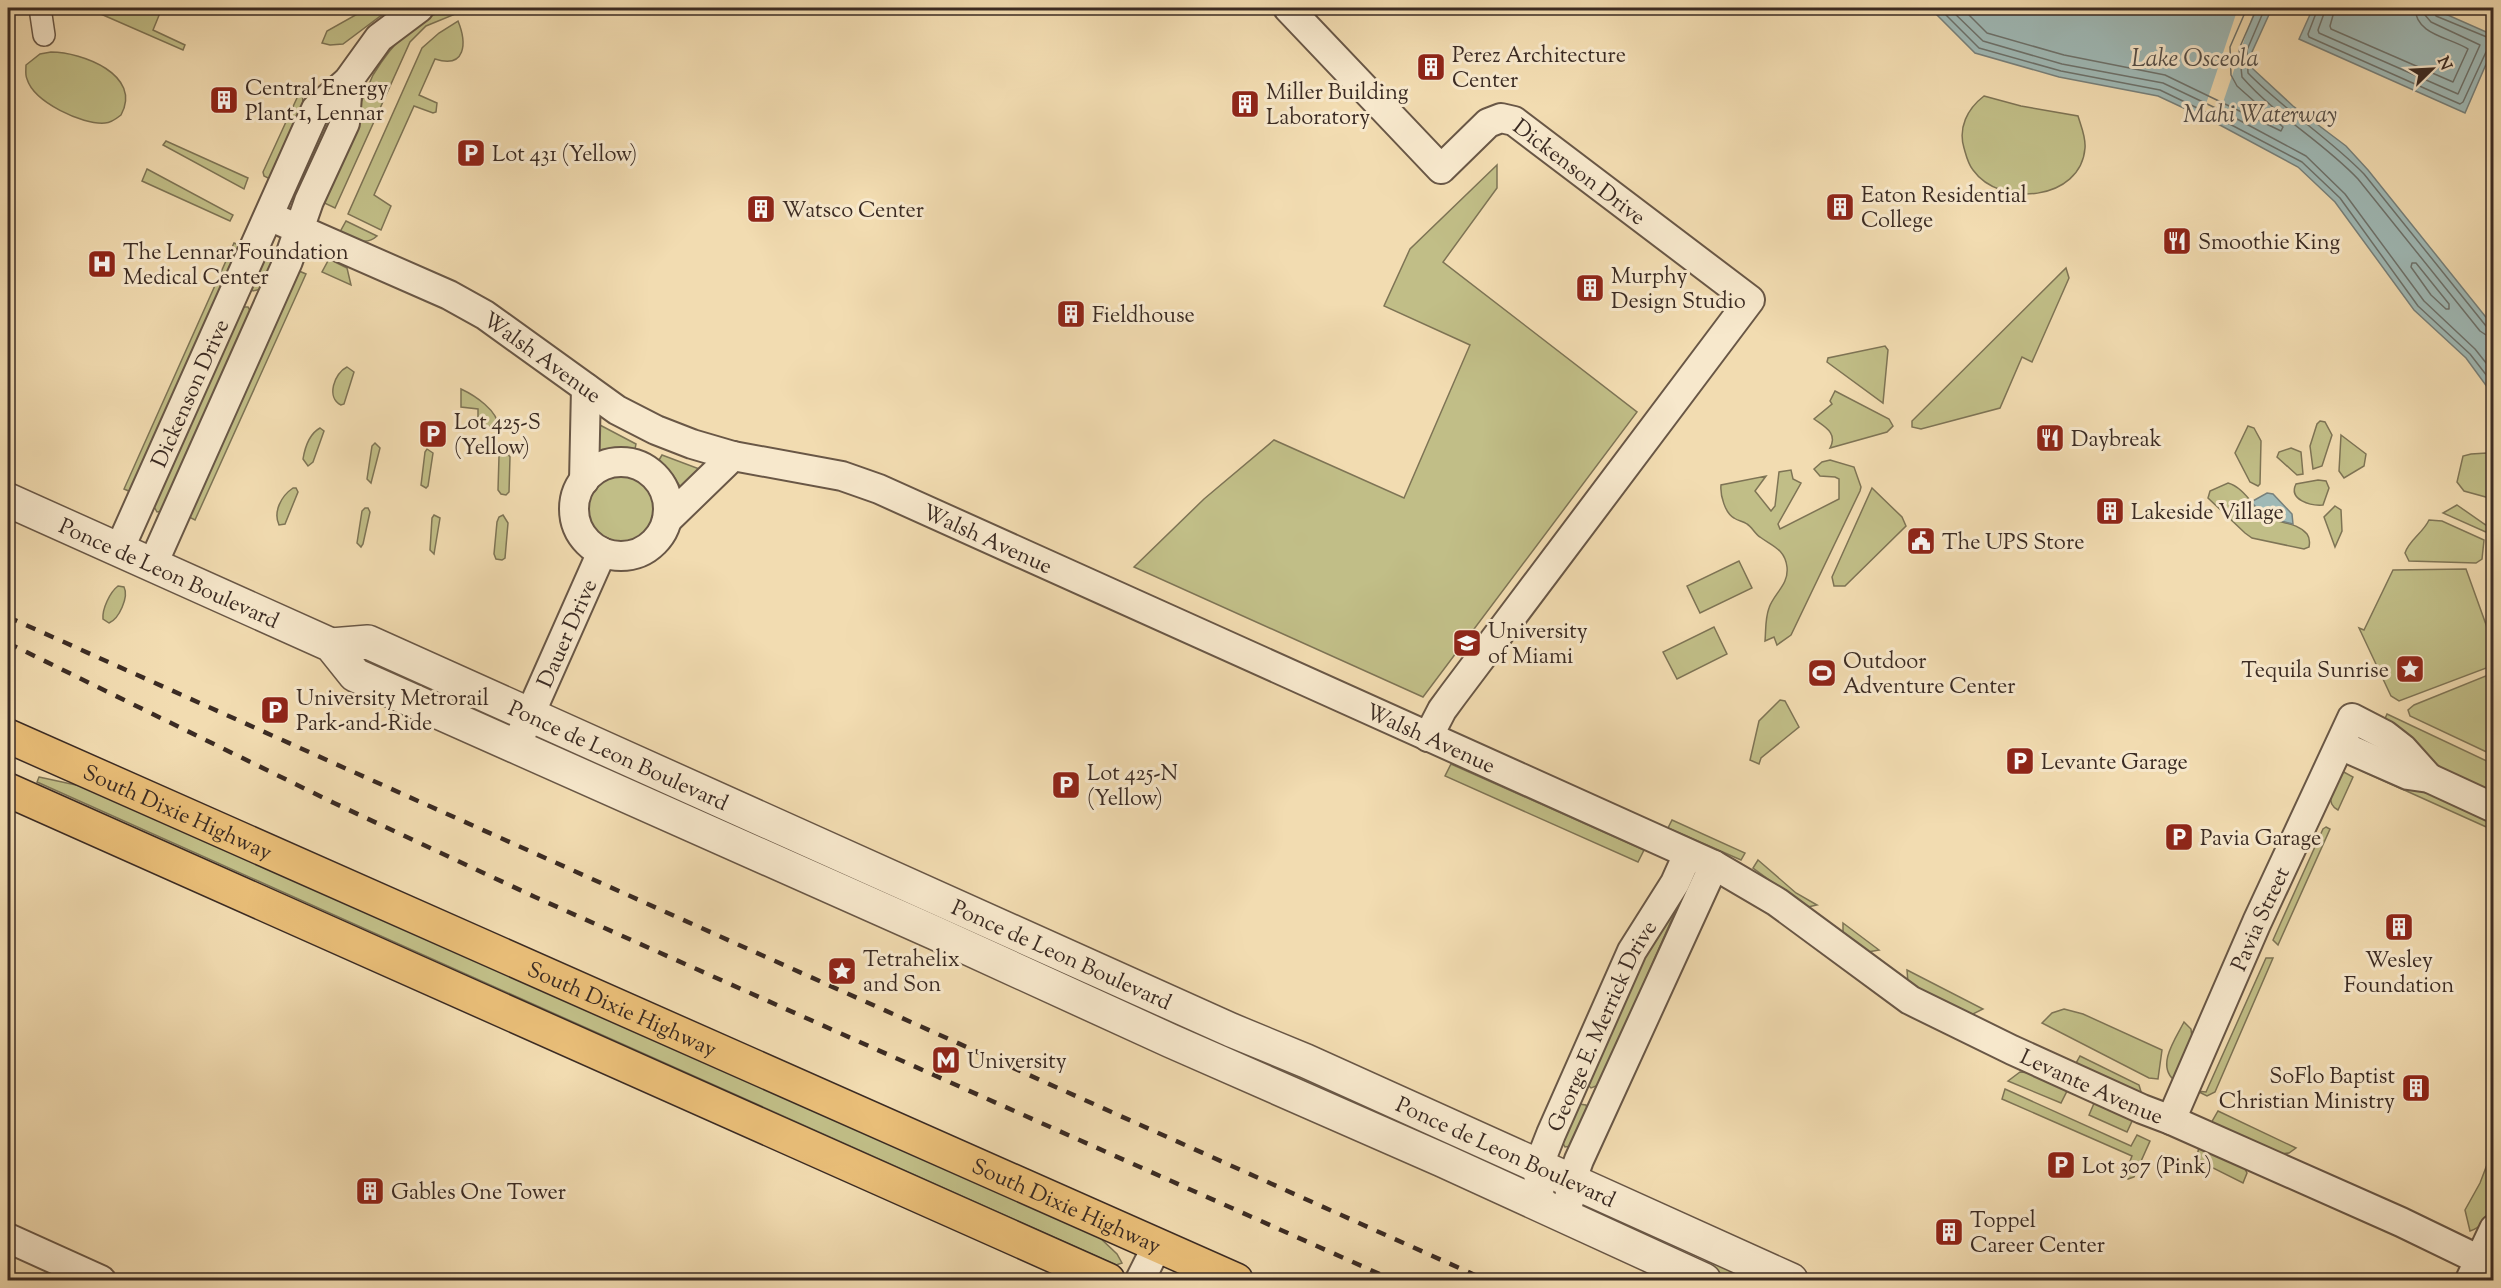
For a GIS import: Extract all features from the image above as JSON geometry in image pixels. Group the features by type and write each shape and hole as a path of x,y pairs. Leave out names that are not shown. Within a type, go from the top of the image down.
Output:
{"highway":[{"name":"South Dixie Highway","path":"8,736 1158,1244 1236,1281"},
{"path":"8,790 1108,1281"}],"street":[{"path":"40,8 44,35"},
{"name":"Dickenson Drive","path":"118,550 316,109 348,81 379,38 419,8"},
{"name":"Dickenson Drive","path":"1288,8 1441,169 1488,123 1501,118 1514,121 1750,300 1453,694 1428,737"},
{"name":"Dickenson Drive","path":"152,566 288,261 309,201 345,123 348,81"},
{"name":"Walsh Avenue","path":"269,216 449,295 518,337 617,410 656,430 733,456 842,476 879,489 1714,865"},
{"path":"584,481 586,388"},
{"path":"667,520 668,504 664,489 654,476 642,467 626,462 610,463 595,470 584,481 577,493 574,510 578,527 588,542 602,552 624,556 645,550 657,540 667,520 733,456"},
{"name":"Ponce de Leon Boulevard","path":"8,500 330,645 355,675 1442,1160 1704,1281"},
{"name":"Dauer Drive","path":"515,748 602,552"},
{"name":"Ponce de Leon Boulevard","path":"330,645 368,642 1232,1030 1306,1061 1791,1281"},
{"name":"Pavia Street","path":"2171,1120 2257,922 2352,718 2385,735 2403,749 2429,778"},
{"path":"2340,745 2408,775 2429,778 2493,808"},
{"name":"George E. Merrick Drive","path":"1554,1212 1538,1167 1632,951 1675,884 1688,854"},
{"name":"George E. Merrick Drive","path":"1554,1212 1570,1182 1714,865"},
{"name":"Levante Avenue","path":"1714,865 1778,902 1910,1000 2012,1050 2171,1120 2481,1269"},
{"path":"1571,1089 1605,1103"},
{"path":"2481,1269 2493,1228"},
{"path":"8,1238 100,1281"},
{"path":"1140,1281 1158,1244"}],"shaded area":[{"path":"87,8 162,8 153,30 185,45 183,50"},
{"path":"368,8 391,8 343,44 322,43 327,31"},
{"path":"442,12 453,15 426,26 410,42 335,208 318,200 379,65 411,29"},
{"path":"458,21 463,38 461,52 453,60 435,59 419,95 437,103 436,112 414,106 374,195 391,206 381,230 348,214 422,48 439,33"},
{"path":"51,52 93,61 117,77 124,88 126,101 121,115 107,123 95,123 72,116 39,96 31,88 27,79 26,65 40,54"},
{"path":"302,87 303,105 270,179 264,176 263,172"},
{"path":"1984,96 2021,106 2078,116 2085,148 2080,166 2070,179 2055,188 2038,193 2019,194 2001,190 1985,182 1970,165 1962,141 1965,119"},
{"path":"327,118 333,118 298,191 296,188"},
{"path":"166,141 248,178 244,189 163,145"},
{"path":"1497,165 1497,188 1443,262 1637,412 1423,697 1134,567 1204,499 1274,440 1404,498 1470,345 1384,306 1410,249"},
{"path":"147,169 233,215 230,221 142,181"},
{"path":"346,221 377,236 368,241 350,237 340,232"},
{"path":"234,243 241,246 131,492 124,489"},
{"path":"264,258 271,260 271,265 261,289 253,291 251,287"},
{"path":"329,259 347,268 351,285 322,272"},
{"path":"2066,268 2069,278 2032,362 2022,357 2000,408 1921,429 1912,427 1912,421"},
{"path":"299,271 306,274 195,520 189,517"},
{"path":"243,307 248,307 251,312 162,511 157,512 153,505"},
{"path":"1885,346 1888,350 1883,403 1827,362 1828,358"},
{"path":"347,367 354,372 344,404 341,405 336,402 333,391 338,374"},
{"path":"461,389 479,399 490,410 498,427 478,426 478,409 461,407"},
{"path":"1835,391 1889,419 1893,426 1887,432 1830,448 1831,434 1814,419 1832,404 1830,401"},
{"path":"2320,421 2325,422 2332,435 2322,466 2313,469 2310,446"},
{"path":"598,424 636,444 635,449 598,450"},
{"path":"2248,426 2254,428 2261,441 2260,484 2258,486 2250,482 2235,453"},
{"path":"320,428 324,431 313,462 308,466 303,459 305,450 310,437"},
{"path":"2341,435 2366,454 2364,466 2344,478 2339,471"},
{"path":"375,443 380,448 371,483 367,479 372,446"},
{"path":"2291,448 2301,452 2303,474 2297,475 2277,457 2279,452"},
{"path":"427,449 433,453 426,488 421,485"},
{"path":"505,450 510,457 509,492 506,495 501,494 498,490 499,456"},
{"path":"2487,453 2493,456 2493,499 2464,491 2457,482 2463,456"},
{"path":"662,455 702,470 681,488 659,460"},
{"path":"1830,460 1854,467 1861,487 1860,491 1791,635 1777,645 1774,637 1765,641 1766,620 1771,603 1786,579 1786,561 1777,549 1758,536 1747,524 1731,516 1721,494 1721,485 1766,476 1755,491 1771,511 1775,506 1779,472 1791,470 1793,479 1801,483 1778,524 1780,529 1839,499 1839,479 1820,476 1814,469 1822,462"},
{"path":"622,474 635,477 647,484 654,496 657,509 654,522 647,534 635,541 622,544 609,541 597,534 590,522 587,509 590,496 597,484 609,477"},
{"path":"2326,481 2329,488 2323,505 2307,503 2295,494 2296,484"},
{"path":"2228,483 2243,492 2264,515 2302,530 2309,537 2309,547 2304,549 2252,538 2245,533 2208,498 2210,491"},
{"path":"293,488 296,488 298,492 285,524 279,525 277,515 279,505"},
{"path":"1872,488 1902,517 1906,526 1845,586 1834,586 1832,577"},
{"path":"2457,505 2487,526 2488,533 2443,513"},
{"path":"2335,506 2341,510 2342,531 2335,547 2324,517"},
{"path":"368,508 370,512 361,547 357,543 362,511"},
{"path":"434,515 440,518 434,554 430,550"},
{"path":"503,515 508,523 505,558 502,560 496,559 494,554 497,522"},
{"path":"2429,520 2442,521 2484,540 2482,559 2476,563 2409,561 2405,553 2407,548"},
{"path":"1739,561 1752,588 1700,613 1687,586"},
{"path":"2466,569 2493,644 2493,661 2489,667 2399,701 2391,696 2359,628 2364,630 2393,570"},
{"path":"118,586 124,587 124,602 116,617 109,623 103,619 104,610 109,596"},
{"path":"1714,627 1727,654 1677,679 1663,652"},
{"path":"363,657 487,709 483,717 362,660"},
{"path":"2493,673 2493,755 2410,716 2408,710 2414,705"},
{"path":"1780,700 1785,701 1799,727 1761,758 1759,764 1750,760 1759,721"},
{"path":"2387,714 2493,764 2493,795 2432,766 2384,721"},
{"path":"1451,764 1644,850 1638,862 1445,776"},
{"path":"2368,766 2493,821 2493,830 2362,771"},
{"path":"2342,771 2353,777 2338,810 2333,807 2331,797"},
{"path":"39,777 99,790 1099,1237 1117,1254 1122,1263 1116,1265 37,782"},
{"path":"1672,820 1745,853 1741,860 1668,828"},
{"path":"2326,827 2330,829 2278,945 2273,940 2323,829"},
{"path":"1758,860 1796,893 1817,905 1808,907 1803,905 1753,868"},
{"path":"1682,896 1599,1085 1591,1088 1588,1085 1628,978"},
{"path":"1843,923 1879,950 1868,952 1843,933"},
{"path":"2266,958 2273,958 2215,1092 2207,1096 2197,1091 2206,1092"},
{"path":"1907,970 1983,1009 1971,1015 1908,983"},
{"path":"2064,1009 2083,1014 2162,1050 2158,1079 2149,1078 2042,1023 2052,1013"},
{"path":"2184,1022 2191,1029 2192,1038 2174,1080 2169,1074 2167,1059"},
{"path":"1192,1025 1420,1128 1403,1128 1189,1033"},
{"path":"2080,1056 2139,1085 2142,1095 2075,1065"},
{"path":"2020,1072 2031,1073 2068,1089 2061,1103 2008,1081"},
{"path":"2005,1089 2131,1146 2137,1135 2150,1141 2134,1177 2128,1179 2125,1174 2132,1156 2002,1099"},
{"path":"2095,1101 2133,1119 2127,1132 2089,1115"},
{"path":"1579,1104 1586,1105 1587,1108 1571,1146 1565,1147 1562,1142"},
{"path":"2218,1111 2296,1148 2289,1153 2281,1154 2210,1125"},
{"path":"2199,1147 2244,1167 2247,1173 2243,1183 2203,1163 2197,1156"},
{"path":"2493,1149 2494,1183 2491,1207 2480,1226 2470,1231 2465,1210 2480,1183"},
{"path":"1707,1262 1757,1280 1735,1280 1708,1268"}],"water":[{"path":"1930,8 2272,8 2252,52 2253,69 2293,106 2346,146 2368,170 2493,326 2493,395 2466,358 2414,310 2335,202 2298,167 2218,124 2158,96 2059,77 1975,53"},
{"path":"2313,8 2432,8 2493,35 2493,48 2465,113 2299,39"},
{"path":"2267,493 2273,494 2292,514 2293,524 2266,517 2251,502"}],"pier":[{"path":"2238,8 2255,8 2215,126 2201,119"}],"railway":[{"path":"8,617 1486,1280"},
{"path":"8,643 334,803 535,897 1393,1280"}],"place":[{"name":"Perez Architecture Center","path":"1431,67"},
{"name":"Central Energy Plant 1, Lennar","path":"224,100"},
{"name":"Miller Building Laboratory","path":"1245,104"},
{"name":"Lot 431 (Yellow)","path":"471,153"},
{"name":"Eaton Residential College","path":"1840,207"},
{"name":"Watsco Center","path":"761,209"},
{"name":"Smoothie King","path":"2177,241"},
{"name":"The Lennar Foundation Medical Center","path":"102,264"},
{"name":"Murphy Design Studio","path":"1590,288"},
{"name":"Fieldhouse","path":"1071,314"},
{"name":"Lot 425-S (Yellow)","path":"433,434"},
{"name":"Daybreak","path":"2050,438"},
{"name":"Lakeside Village","path":"2110,511"},
{"name":"The UPS Store","path":"1921,541"},
{"name":"University of Miami","path":"1467,643"},
{"name":"Tequila Sunrise","path":"2410,669"},
{"name":"Outdoor Adventure Center","path":"1822,673"},
{"name":"University Metrorail Park-and-Ride","path":"275,710"},
{"name":"Levante Garage","path":"2020,761"},
{"name":"Lot 425-N (Yellow)","path":"1066,785"},
{"name":"Pavia Garage","path":"2179,837"},
{"name":"Wesley Foundation","path":"2399,927"},
{"name":"Tetrahelix and Son","path":"842,971"},
{"name":"University","path":"946,1060"},
{"name":"SoFlo Baptist Christian Ministry","path":"2416,1088"},
{"name":"Lot 307 (Pink)","path":"2061,1165"},
{"name":"Gables One Tower","path":"370,1191"},
{"name":"Toppel Career Center","path":"1949,1232"}],"water label":[{"name":"Lake Osceola","path":"2195,58"},
{"name":"Mahi Waterway","path":"2260,114"}]}
